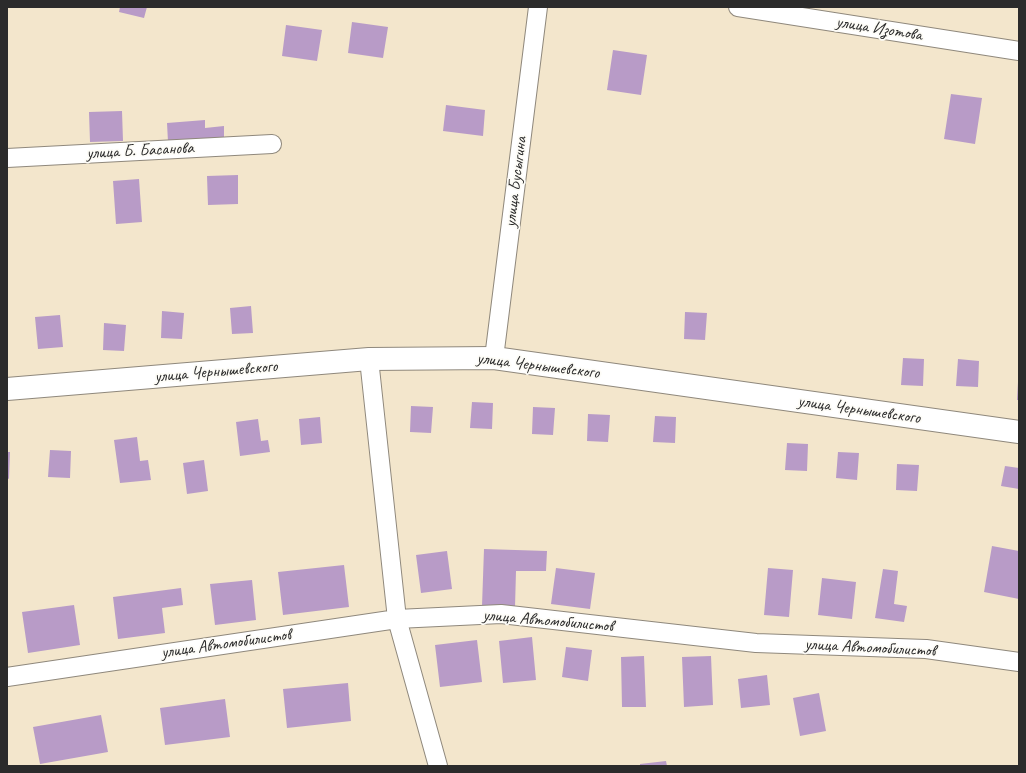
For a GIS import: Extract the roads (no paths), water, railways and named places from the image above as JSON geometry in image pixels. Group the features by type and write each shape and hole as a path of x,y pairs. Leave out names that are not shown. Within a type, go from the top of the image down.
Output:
{"street":[{"name":"улица Бусыгина","path":"494,358 538,7"},
{"name":"улица Изотова","path":"738,7 1019,51"},
{"name":"улица Б. Басанова","path":"7,158 272,144"},
{"name":"улица Чернышевского","path":"7,389 369,359 494,358 1019,432"},
{"path":"369,359 397,619 438,766"},
{"name":"улица Автомобилистов","path":"7,677 397,619 501,614 756,643 926,649 1019,662"}]}
